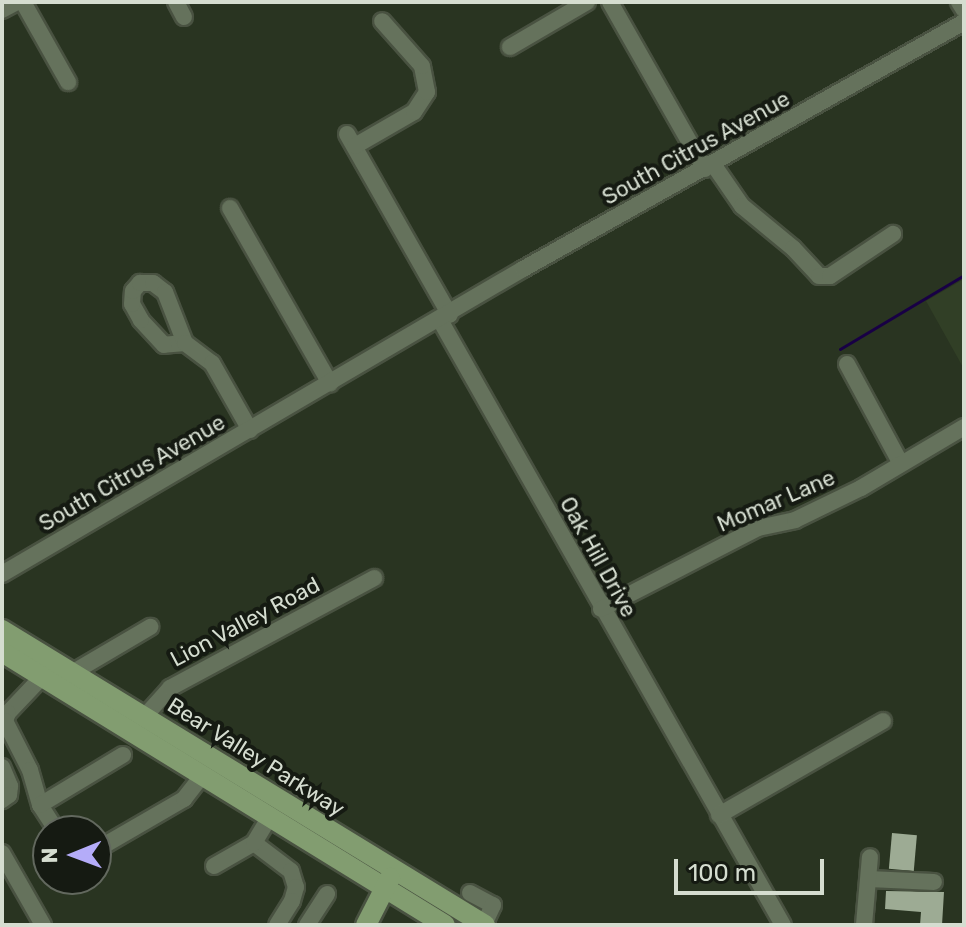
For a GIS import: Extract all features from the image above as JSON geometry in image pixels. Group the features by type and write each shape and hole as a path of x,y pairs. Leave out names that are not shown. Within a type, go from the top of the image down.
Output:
{"main road":[{"name":"Bear Valley Parkway","path":"2,630 145,716 389,880 445,925"},
{"name":"Bear Valley Parkway","path":"2,652 269,818 485,925"},
{"path":"366,925 389,880"}],"street":[{"path":"2,10 17,2"},
{"path":"23,2 68,82"},
{"path":"510,47 587,2"},
{"path":"610,2 709,166 742,206 793,248 819,276 830,276 893,234"},
{"path":"959,2 964,10"},
{"path":"382,21 422,66 427,92 414,112 351,140 445,317"},
{"name":"South Citrus Avenue","path":"2,574 445,317 964,22"},
{"path":"230,208 330,383"},
{"name":"Oak Hill Drive","path":"445,317 601,609 783,925"},
{"path":"185,343 212,363 250,430"},
{"path":"847,364 900,462"},
{"name":"Momar Lane","path":"601,609 758,528 795,520 861,488 900,462 964,427"},
{"name":"Lion Valley Road","path":"145,716 170,688 374,578"},
{"path":"72,673 150,627"},
{"path":"42,677 8,713 5,721 30,770 40,805 47,815"},
{"path":"719,815 883,721"},
{"path":"40,805 123,755"},
{"path":"2,767 10,786 9,795 2,800"},
{"path":"112,841 184,799 202,776"},
{"path":"214,866 254,843 269,818"},
{"path":"254,843 291,871 296,887 292,901 277,925"},
{"path":"2,853 43,925"},
{"path":"864,925 870,857"},
{"path":"869,879 934,882"},
{"path":"470,893 493,905 485,925"},
{"path":"307,925 327,894"}],"shaded area":[{"path":"964,279 964,369 926,301"}],"building":[{"path":"892,833 917,835 914,871 889,869"},
{"path":"886,891 944,892 942,925 920,925 921,912 885,909"}],"waterway":[{"path":"840,349 964,275"}]}
